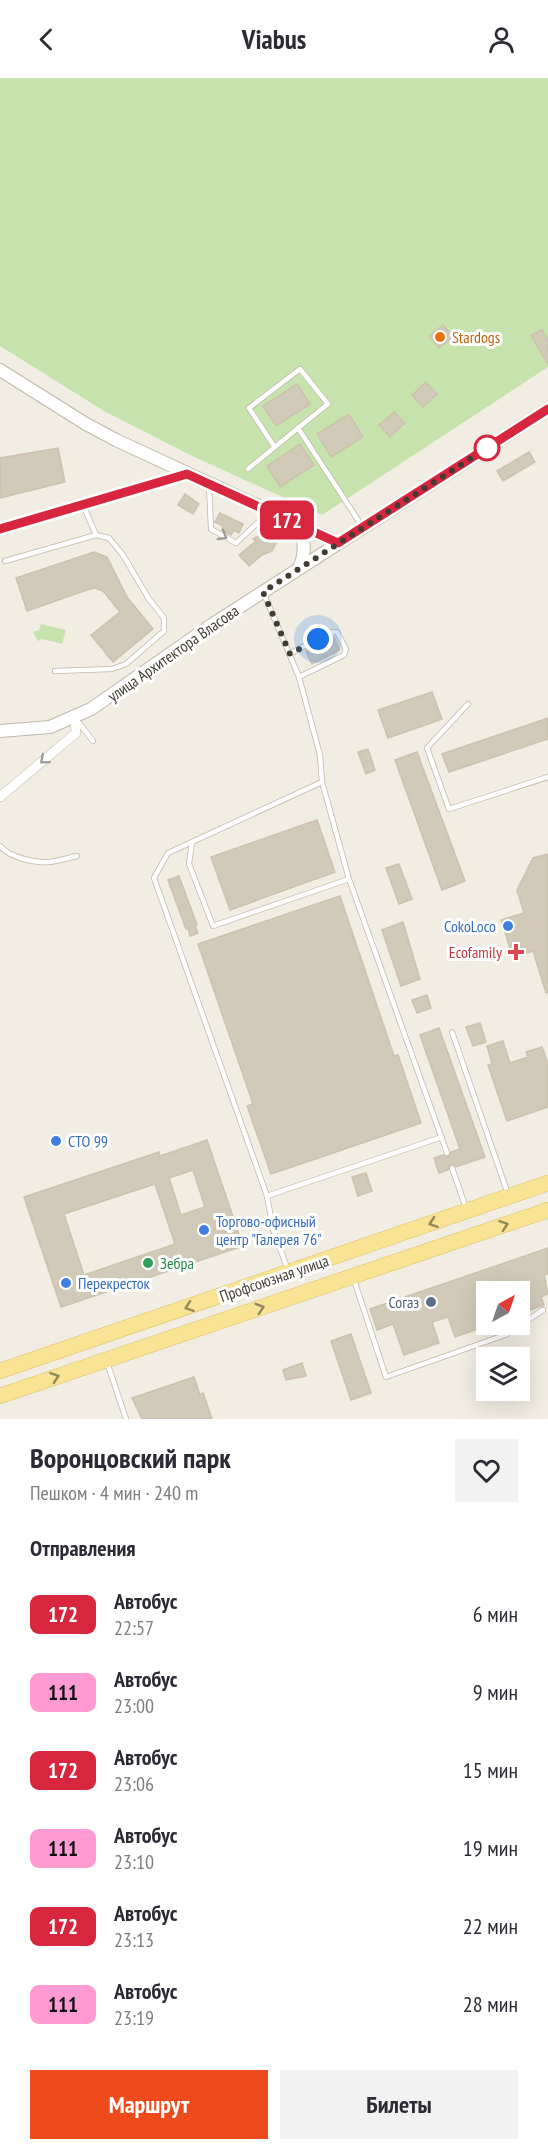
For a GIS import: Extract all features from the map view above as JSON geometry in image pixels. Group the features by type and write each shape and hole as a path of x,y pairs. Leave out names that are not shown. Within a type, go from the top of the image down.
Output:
{"main road":[{"name":"Профсоюзная улица","path":"0,1371 548,1183"},
{"name":"Профсоюзная улица","path":"0,1396 548,1210"}],"street":[{"path":"0,370 86,424 187,474 338,543"},
{"name":"улица Архитектора Власова","path":"0,731 50,727 75,717 107,699 213,624 548,409"},
{"path":"0,529 187,474"},
{"path":"298,569 304,557 305,546 301,526"},
{"path":"0,797 76,734 75,717"}],"lane":[{"path":"248,469 328,404 300,369 249,408 274,446"},
{"path":"298,428 363,528"},
{"path":"209,484 211,529 236,543 269,512"},
{"path":"83,505 96,535"},
{"path":"6,561 96,535 109,538 123,555 149,599 164,618 164,631 126,664 112,669 55,671"},
{"path":"263,592 299,676 320,755 322,782 349,879 447,1153"},
{"path":"290,654 332,632 340,635 346,649 344,655 299,676"},
{"path":"468,704 427,748 448,809 548,777"},
{"path":"75,717 93,741"},
{"path":"289,1273 273,1229 267,1196 154,878 168,853 322,782"},
{"path":"192,842 189,864 213,926 349,879"},
{"path":"0,846 28,860 48,862 77,856"},
{"path":"452,1032 509,1196"},
{"path":"267,1196 442,1137"},
{"path":"452,1168 466,1211"},
{"path":"353,1277 386,1377 505,1335 543,1310"},
{"path":"106,1359 126,1419"}],"green space":[{"path":"0,78 548,78 548,367 322,515 188,454 104,411 0,346"},
{"path":"41,624 66,630 62,644 42,639 38,641 33,632 39,630"}],"building":[{"path":"443,325 453,337 439,348 429,336"},
{"path":"542,330 548,340 548,365 531,335"},
{"path":"426,382 437,394 423,407 412,395"},
{"path":"297,384 310,404 276,426 263,406"},
{"path":"394,412 405,423 390,437 379,425"},
{"path":"349,414 363,437 331,457 317,434"},
{"path":"300,444 314,465 280,487 267,466"},
{"path":"58,448 65,482 0,498 0,458"},
{"path":"529,452 535,462 503,481 497,471"},
{"path":"185,494 199,504 193,514 178,505"},
{"path":"220,513 243,524 239,533 234,530 231,535 222,530 223,526 215,522"},
{"path":"264,533 272,536 276,543 272,551 262,555 249,566 239,555 256,541 253,539"},
{"path":"94,552 107,557 127,597 153,629 113,662 91,635 120,612 103,591 95,588 87,590 27,611 16,578"},
{"path":"334,637 340,650 312,664 306,651"},
{"path":"432,692 442,719 388,738 378,710"},
{"path":"548,718 548,739 449,772 442,754"},
{"path":"368,749 375,770 366,774 358,752"},
{"path":"417,752 465,881 442,890 395,760"},
{"path":"317,820 335,872 230,910 211,857"},
{"path":"548,854 548,992 546,993 533,951 513,958 501,920 524,913 517,890 533,858"},
{"path":"399,864 412,899 399,904 386,868"},
{"path":"179,876 197,925 195,926 198,933 190,936 168,880"},
{"path":"340,896 394,1056 398,1055 421,1123 271,1174 247,1106 253,1104 198,944"},
{"path":"403,922 420,979 401,986 382,930"},
{"path":"427,995 431,1008 417,1013 412,1000"},
{"path":"480,1023 486,1042 473,1046 466,1027"},
{"path":"439,1028 485,1157 456,1167 450,1164 448,1170 439,1173 434,1158 443,1155 448,1157 451,1152 460,1149 420,1035"},
{"path":"503,1041 510,1063 528,1057 526,1052 542,1047 548,1064 548,1107 507,1121 488,1065 492,1064 487,1046"},
{"name":"Торгово-офисный центр \"Галерея 76\"","path":"207,1140 243,1246 61,1307 24,1197 159,1152 160,1156","holes":["193,1170 205,1207 181,1215 169,1178","155,1184 175,1244 84,1275 64,1214"]},
{"path":"366,1173 372,1191 358,1196 352,1177"},
{"path":"548,1248 548,1274 544,1275 548,1294 541,1297 544,1305 530,1310 530,1281 476,1281 476,1330 455,1337 448,1317 432,1322 439,1343 404,1355 393,1324 377,1330 370,1309"},
{"path":"351,1334 371,1393 351,1400 331,1341"},
{"path":"302,1363 306,1376 286,1380 283,1370"},
{"path":"194,1377 200,1395 203,1393 212,1419 142,1419 132,1398"}],"bus line":[{"name":"172","path":"0,529 44,518 187,474 338,543 548,409"}],"place":[{"name":"Stardogs","path":"440,337"},
{"name":"CokoLoco","path":"508,926"},
{"name":"Ecofamily","path":"516,952"},
{"name":"СТО 99","path":"56,1141"},
{"name":"Торгово-офисный центр \"Галерея 76\"","path":"204,1230"},
{"name":"Зебра","path":"148,1263"},
{"name":"Перекресток","path":"66,1283"},
{"name":"Согаз","path":"431,1302"}],"route":[{"path":"318,639 290,654 263,592 487,448"}]}
